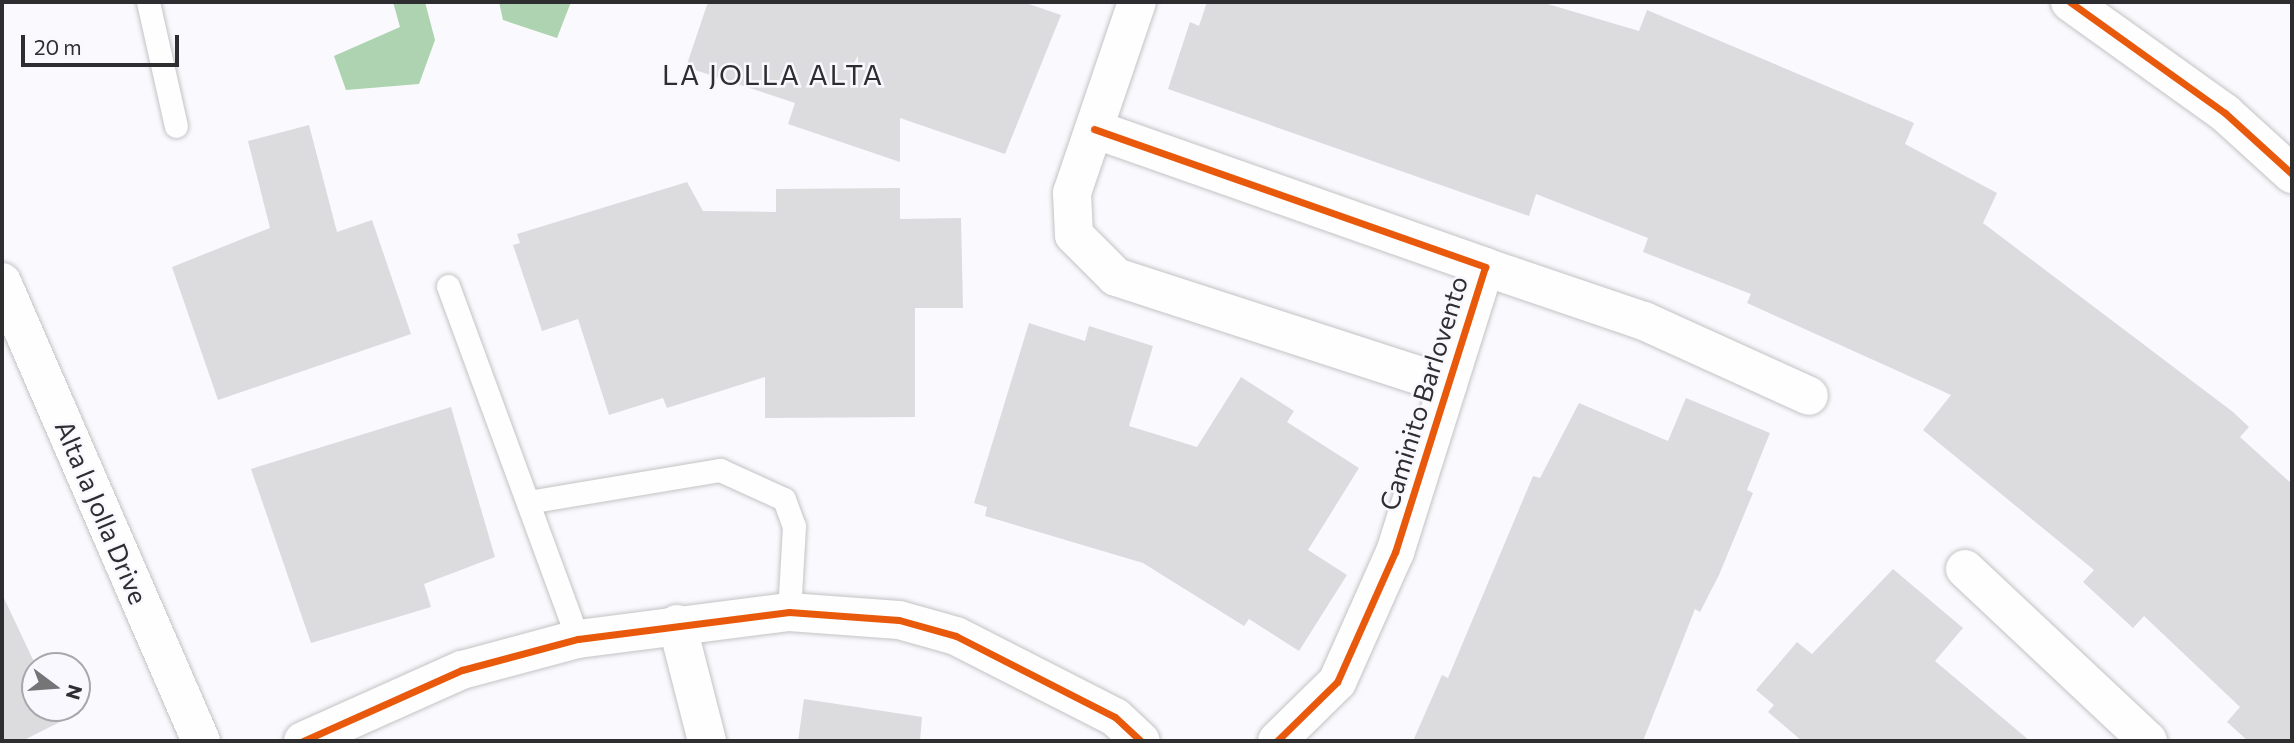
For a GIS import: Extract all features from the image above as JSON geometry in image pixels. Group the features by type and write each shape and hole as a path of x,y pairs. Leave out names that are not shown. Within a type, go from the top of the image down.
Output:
{"street":[{"path":"1136,2 1072,193 1074,235 1116,277 1448,385"},
{"path":"2070,2 2225,113 2292,174"},
{"name":"Caminito Barlovento","path":"1094,129 1485,267 1395,552 1337,682 1277,741"},
{"path":"1485,267 1644,321 1809,396"},
{"name":"Alta la Jolla Drive","path":"2,282 201,741"},
{"path":"1965,569 2137,738"},
{"path":"303,741 462,670 578,639 677,624 789,612 899,620 956,636 1115,717 1141,741"},
{"path":"677,624 707,741"}],"lane":[{"path":"148,2 176,125"},
{"path":"448,286 578,639"},
{"path":"527,502 720,470 784,499 794,526 789,612"}],"shaded area":[{"path":"393,2 425,2 435,40 419,84 346,90 334,56 400,27"},
{"path":"499,2 571,2 557,38 503,20"}],"building":[{"path":"708,2 1023,2 1061,15 1005,154 900,118 900,162 788,124 795,103 686,67"},
{"path":"1207,2 1541,2 1639,31 1647,10 1914,123 1905,144 1997,193 1983,223 2233,412 2249,427 2240,437 2292,484 2292,741 2248,741 2227,722 2240,707 2144,616 2133,628 2083,582 2094,570 1923,430 1951,395 1747,303 1751,294 1643,252 1648,238 1536,194 1529,216 1168,89 1190,22 1199,26"},
{"path":"309,125 337,232 372,220 411,334 218,400 172,267 270,228 248,141"},
{"path":"687,182 703,211 776,212 776,189 900,188 900,219 961,218 963,308 915,308 915,417 765,418 765,377 667,408 663,398 609,415 578,319 542,331 513,245 520,243 517,234"},
{"path":"1029,323 1085,341 1089,326 1153,346 1129,426 1197,447 1241,377 1294,411 1287,422 1359,468 1308,550 1347,575 1299,651 1249,619 1244,626 1143,563 985,516 987,507 974,503"},
{"path":"1686,398 1770,433 1747,490 1753,493 1719,575 1700,612 1695,609 1643,741 1413,741 1442,675 1448,678 1533,476 1540,478 1579,403 1668,441"},
{"path":"451,407 495,557 424,584 431,607 311,643 251,469"},
{"path":"1893,569 1963,628 1935,661 2030,741 1802,741 1768,712 1774,705 1756,690 1797,642 1812,654"},
{"path":"2,594 29,652 21,652 21,722 60,722 22,741 2,741"},
{"path":"804,699 922,717 920,741 798,741"}],"cycle path":[{"path":"2070,2 2225,113 2292,174"},
{"path":"1094,129 1485,267 1395,552 1337,682 1277,741"},
{"path":"303,741 462,670 578,639 789,612 899,620 956,636 1115,717 1141,741"}],"district":[{"name":"LA JOLLA ALTA","path":"773,74"}]}
